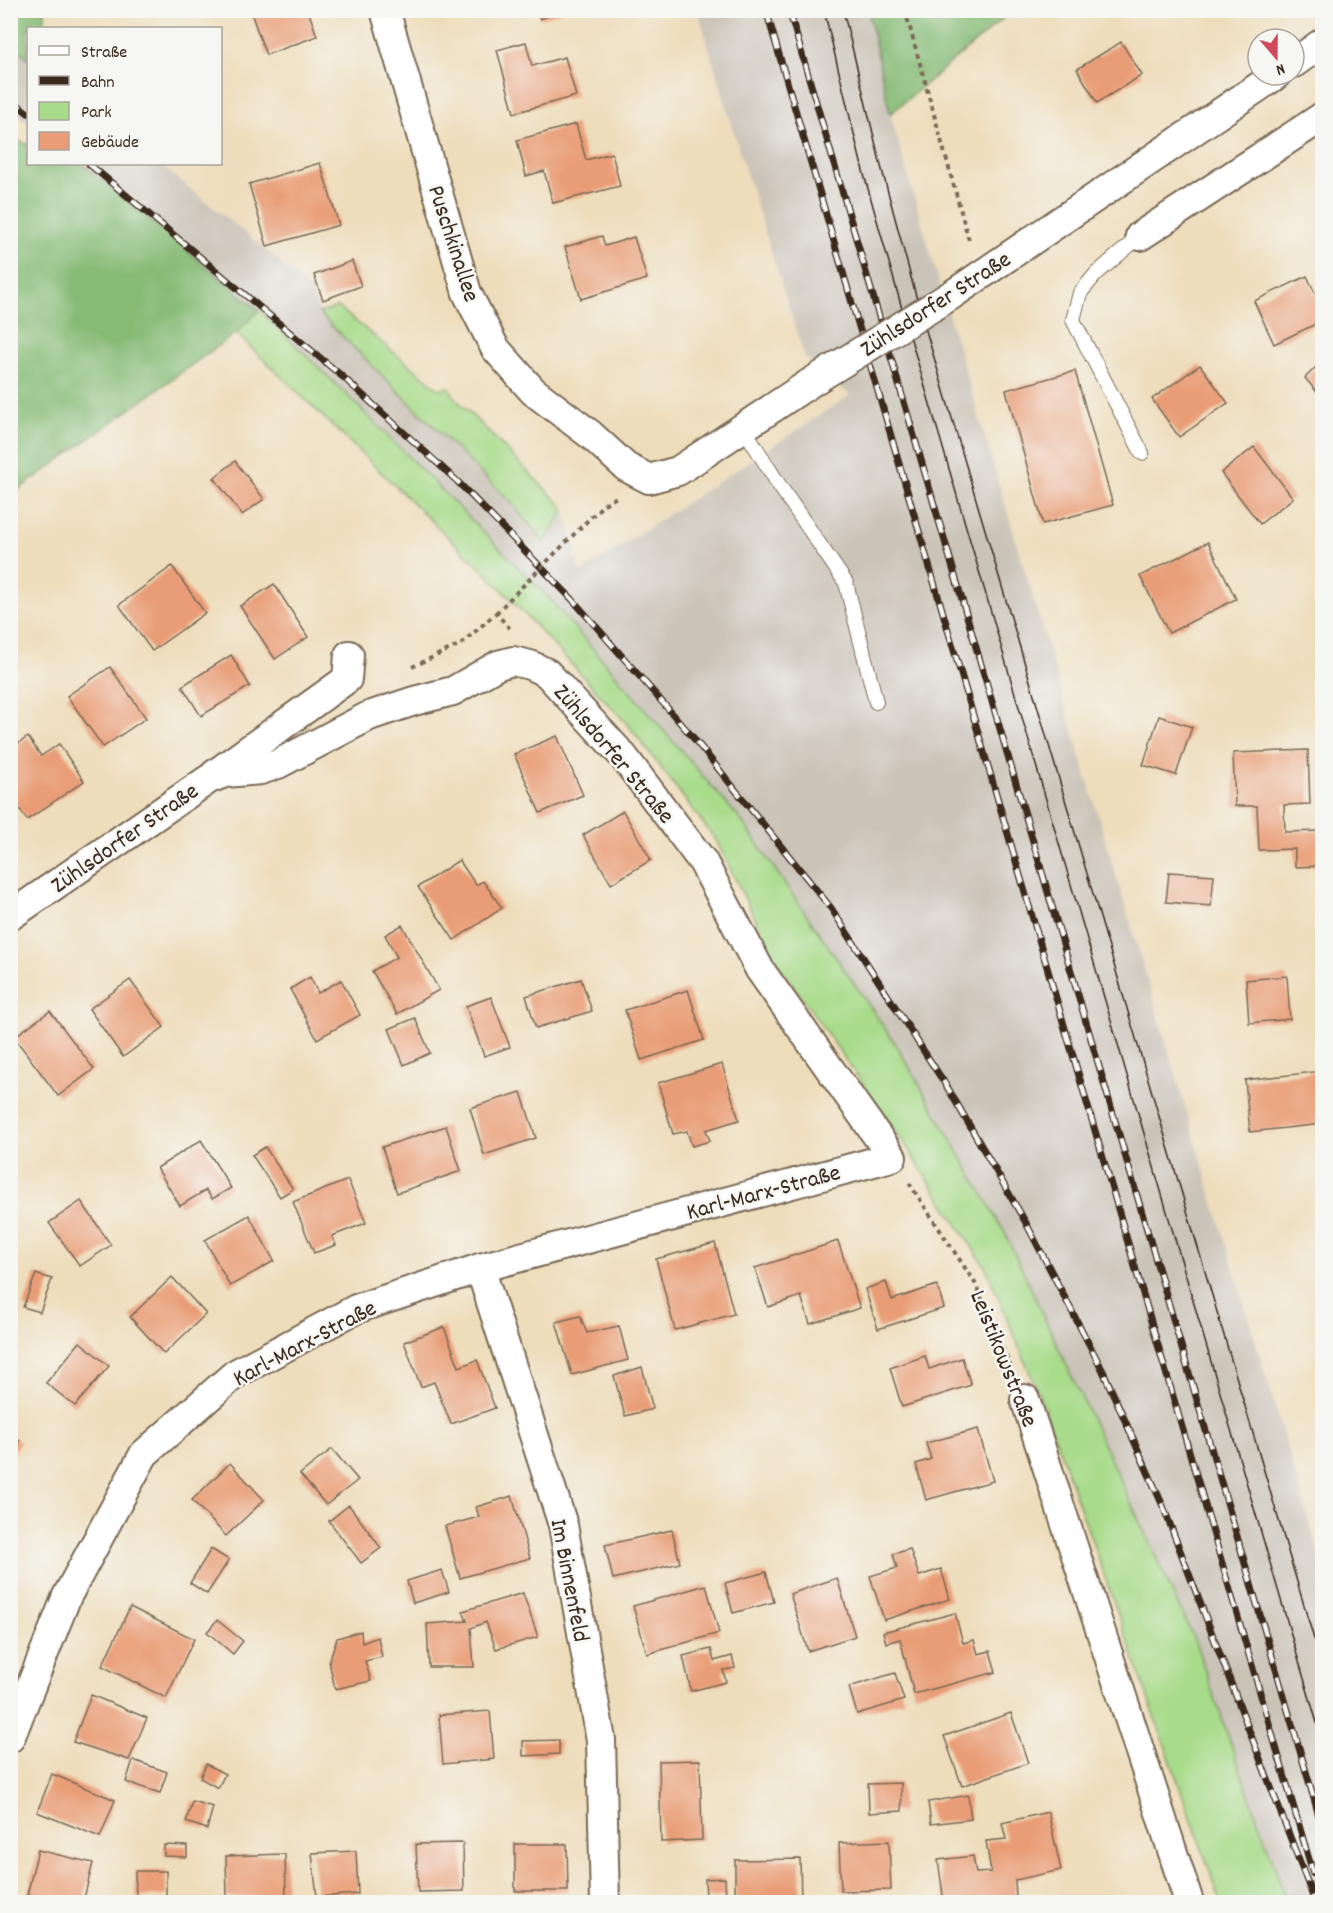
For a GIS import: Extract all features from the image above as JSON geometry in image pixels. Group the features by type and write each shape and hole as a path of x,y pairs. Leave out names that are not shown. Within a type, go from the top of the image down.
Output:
{"street":[{"name":"Puschkinallee","path":"385,10 467,293 495,348 533,391 591,435"},
{"path":"1306,55 1323,43"},
{"name":"Zühlsdorfer Straße","path":"591,435 626,467 650,479 678,471 810,383 950,296 1258,87"},
{"path":"1140,236 1323,117"},
{"name":"Zühlsdorfer Straße","path":"10,916 209,779 347,679 349,655"},
{"name":"Zühlsdorfer Straße","path":"209,779 225,774 261,770 278,764 369,716 453,691 498,665 513,661 531,665 547,673 623,756 707,868 760,970 892,1156"},
{"name":"Karl-Marx-Straße","path":"10,1738 67,1596 144,1454 235,1374 356,1309 480,1268 892,1156"},
{"name":"Im Binnenfeld","path":"480,1268 563,1526 601,1740 605,1902"},
{"name":"Leistikowstraße","path":"1025,1399 1189,1902"}],"lane":[{"path":"1140,236 1096,274 1080,293 1073,320 1142,453"},
{"path":"743,427 779,485 846,583 876,702"}],"path":[{"path":"905,10 980,276"},
{"path":"518,637 496,613 604,504"},
{"name":"Leistikowstraße","path":"892,1156 975,1283 1025,1399"}],"shaded area":[{"path":"698,11 868,11 890,114 952,327 1322,1564 1322,1902 1287,1902 1194,1639 1005,1233 897,1046 741,820 547,596 347,395 259,310 83,165 160,165 270,253 313,293 319,313 338,307 440,390 449,387 455,398 565,509 580,573 850,395 805,358"},
{"path":"11,43 27,58 27,122 11,110"}],"green space":[{"path":"11,10 45,11 45,27 27,27 27,58 11,43"},
{"path":"868,10 1012,10 1012,11 890,114"},
{"path":"10,138 27,144 27,165 83,165 259,310 236,333 11,495"},
{"path":"338,307 440,390 449,387 455,398 565,509 545,543 509,501 319,313"},
{"path":"259,310 547,596 741,820 897,1046 1005,1233 1194,1639 1287,1902 1221,1902 1043,1404 986,1268 904,1143 775,959 716,840 629,726 490,577 236,333"}],"building":[{"path":"250,10 308,10 317,36 266,55"},
{"path":"537,10 563,10 563,11 540,19"},
{"path":"526,42 532,66 565,57 576,96 514,113 497,50"},
{"path":"1121,42 1142,75 1097,103 1077,69"},
{"path":"576,124 586,160 612,153 620,186 553,203 544,171 526,176 517,140"},
{"path":"320,163 339,225 267,246 249,184"},
{"path":"602,236 605,246 634,237 647,279 581,299 565,247"},
{"path":"352,261 361,286 323,300 314,275"},
{"path":"1307,276 1322,308 1322,321 1274,344 1254,301"},
{"path":"1322,361 1322,398 1305,378"},
{"path":"1200,365 1228,403 1179,437 1152,399"},
{"path":"1075,371 1113,505 1043,524 1006,390"},
{"path":"1254,447 1293,498 1260,524 1221,473"},
{"path":"235,461 264,499 242,515 214,478"},
{"path":"1208,542 1236,599 1169,633 1140,576"},
{"path":"172,566 205,613 152,651 119,605"},
{"path":"274,584 308,637 275,659 240,606"},
{"path":"231,655 250,686 201,716 182,686"},
{"path":"110,667 146,718 103,747 67,696"},
{"path":"1159,716 1192,727 1176,775 1143,765"},
{"path":"557,736 583,795 540,813 514,754"},
{"path":"28,737 41,756 59,744 84,781 27,820 10,795 10,749"},
{"path":"1308,750 1310,804 1284,805 1285,832 1322,831 1322,866 1295,867 1295,849 1259,850 1257,806 1235,806 1233,753"},
{"path":"623,811 651,860 611,884 583,835"},
{"path":"459,860 476,885 483,881 502,908 454,940 418,887"},
{"path":"1169,872 1214,875 1211,906 1166,902"},
{"path":"402,925 439,990 397,1014 372,971 397,957 385,935"},
{"path":"1287,976 1290,1019 1249,1023 1246,980"},
{"path":"310,977 318,993 341,980 360,1015 317,1039 290,989"},
{"path":"581,979 592,1011 536,1028 526,996"},
{"path":"130,980 164,1027 123,1057 89,1009"},
{"path":"688,990 704,1040 641,1060 625,1010"},
{"path":"491,997 510,1047 484,1056 466,1006"},
{"path":"50,1011 94,1069 58,1096 14,1037"},
{"path":"415,1018 430,1053 404,1065 389,1029"},
{"path":"722,1064 739,1120 706,1130 710,1141 692,1146 687,1131 673,1134 658,1083"},
{"path":"1322,1071 1322,1124 1250,1132 1245,1080"},
{"path":"521,1092 536,1138 484,1155 470,1108"},
{"path":"446,1126 461,1171 397,1193 382,1147"},
{"path":"1322,1127 1322,1145 1319,1145 1317,1128"},
{"path":"201,1140 231,1188 212,1199 206,1190 180,1206 157,1168"},
{"path":"265,1147 293,1189 280,1197 252,1155"},
{"path":"348,1180 366,1223 332,1236 336,1245 314,1253 293,1202"},
{"path":"81,1201 111,1245 80,1266 49,1223"},
{"path":"249,1215 274,1261 230,1286 205,1240"},
{"path":"838,1241 860,1308 810,1324 801,1296 768,1307 755,1268"},
{"path":"715,1243 734,1314 675,1330 656,1259"},
{"path":"36,1274 52,1279 40,1312 23,1307"},
{"path":"172,1277 206,1314 164,1354 130,1317"},
{"path":"886,1282 892,1300 937,1285 944,1308 878,1329 865,1289"},
{"path":"580,1316 587,1333 619,1326 628,1360 572,1375 556,1322"},
{"path":"444,1327 459,1367 477,1360 495,1408 451,1424 434,1382 421,1387 404,1342"},
{"path":"80,1342 109,1366 75,1406 46,1383"},
{"path":"925,1356 929,1369 962,1358 971,1385 902,1407 890,1368"},
{"path":"642,1367 653,1409 625,1416 614,1376"},
{"path":"978,1429 993,1481 926,1500 916,1464 931,1459 926,1443"},
{"path":"10,1436 20,1441 10,1462"},
{"path":"332,1449 358,1480 326,1505 300,1474"},
{"path":"230,1463 264,1500 226,1536 192,1500"},
{"path":"512,1496 530,1558 460,1578 445,1526 479,1517 476,1507"},
{"path":"349,1505 381,1548 361,1563 329,1521"},
{"path":"672,1530 680,1563 613,1579 605,1545"},
{"path":"211,1549 229,1560 207,1594 190,1583"},
{"path":"910,1549 919,1576 941,1569 950,1599 884,1620 870,1576 897,1568 893,1554"},
{"path":"442,1570 449,1592 413,1603 407,1581"},
{"path":"766,1572 774,1602 733,1613 725,1583"},
{"path":"837,1578 855,1636 808,1651 790,1594"},
{"path":"706,1585 719,1633 647,1654 633,1606"},
{"path":"523,1593 538,1637 496,1649 486,1622 471,1628 474,1667 429,1667 427,1624 467,1621 463,1611"},
{"path":"130,1607 194,1639 166,1698 102,1666"},
{"path":"955,1613 963,1643 974,1640 978,1654 990,1651 996,1672 914,1694 900,1639 886,1643 883,1632"},
{"path":"217,1620 243,1641 233,1654 207,1632"},
{"path":"361,1631 362,1643 378,1637 382,1657 365,1661 371,1681 335,1689 329,1661 337,1638"},
{"path":"711,1649 714,1661 732,1656 735,1668 723,1670 726,1682 691,1691 683,1656"},
{"path":"895,1673 904,1700 857,1714 849,1687"},
{"path":"91,1695 147,1718 129,1760 73,1742"},
{"path":"490,1711 494,1759 443,1764 439,1715"},
{"path":"1011,1713 1028,1763 962,1786 944,1736"},
{"path":"559,1740 559,1754 523,1756 523,1741"},
{"path":"133,1760 167,1772 160,1793 126,1782"},
{"path":"700,1760 702,1840 661,1842 659,1761"},
{"path":"206,1764 225,1774 218,1788 200,1778"},
{"path":"52,1774 115,1800 100,1837 37,1812"},
{"path":"901,1783 902,1811 869,1813 868,1784"},
{"path":"968,1795 971,1819 931,1824 928,1802"},
{"path":"192,1801 213,1807 207,1829 186,1822"},
{"path":"1048,1812 1061,1870 1015,1880 1016,1897 976,1902 944,1902 938,1860 973,1856 976,1873 991,1872 986,1841 1006,1839 1002,1823"},
{"path":"889,1841 891,1890 841,1891 839,1843"},
{"path":"463,1843 464,1891 418,1892 416,1844"},
{"path":"515,1844 567,1844 568,1891 515,1891"},
{"path":"164,1845 187,1846 187,1857 164,1856"},
{"path":"38,1850 93,1863 83,1902 60,1902 27,1895"},
{"path":"356,1851 358,1894 317,1897 312,1853"},
{"path":"285,1854 286,1897 227,1898 226,1856"},
{"path":"800,1859 801,1902 735,1902 735,1860"},
{"path":"135,1871 166,1871 166,1896 136,1897"},
{"path":"725,1878 726,1897 706,1898 705,1879"}],"tram line":[{"path":"824,10 863,171 903,312 1322,1740"},
{"path":"843,10 881,166 919,307 1322,1666"}],"railway":[{"path":"766,10 1313,1873"},
{"path":"789,10 1322,1826"},
{"path":"10,99 27,112"},
{"path":"90,165 343,377 457,481 572,599 691,735 831,908 949,1090 1026,1223 1103,1371 1163,1506 1315,1902"}]}
